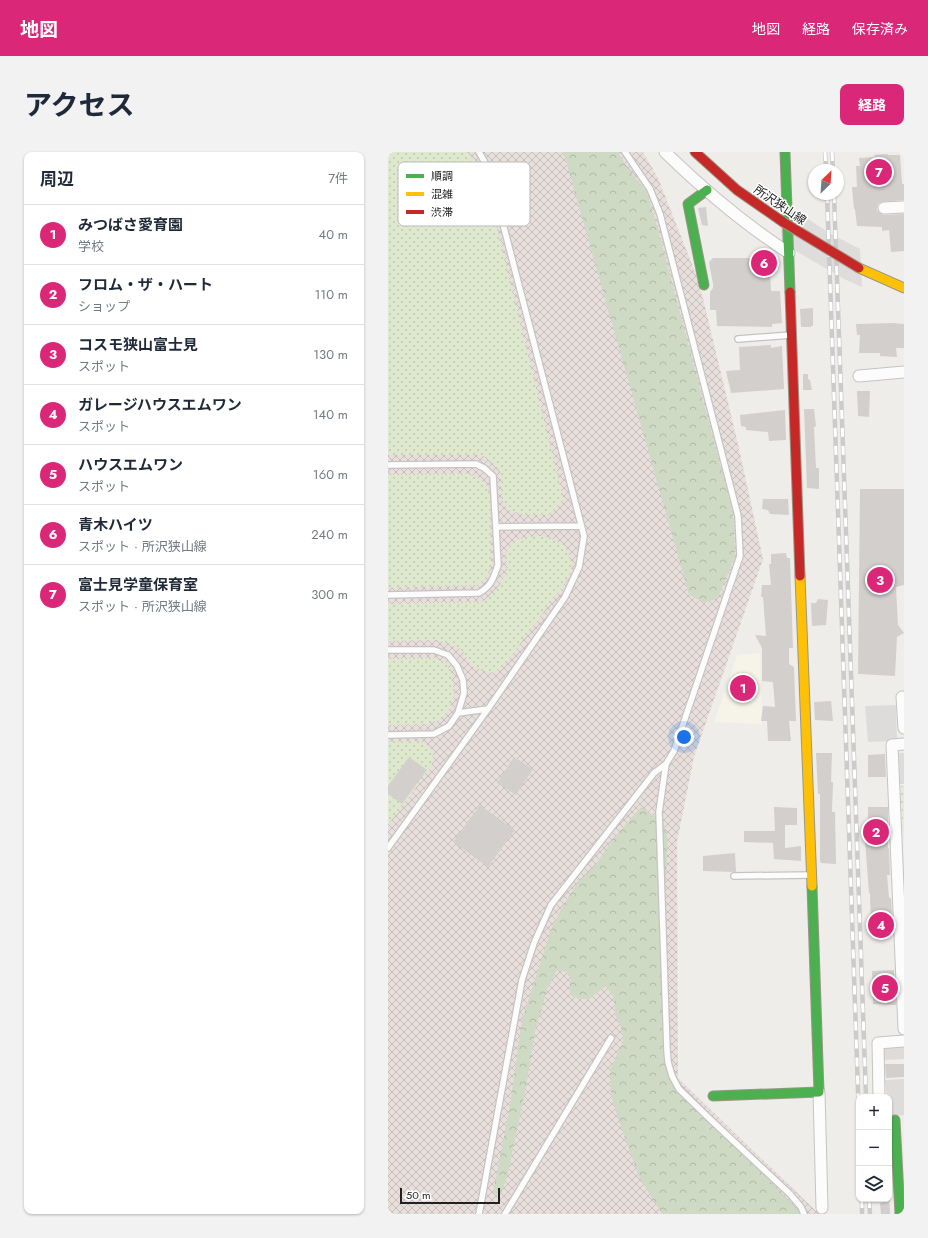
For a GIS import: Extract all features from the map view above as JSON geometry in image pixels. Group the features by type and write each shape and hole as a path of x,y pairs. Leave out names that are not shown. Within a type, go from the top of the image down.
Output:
{"street":[{"path":"665,152 689,176 764,237 789,253"},
{"name":"所沢狭山線","path":"695,152 710,167 763,209 859,268 904,288"},
{"path":"785,152 822,1208"},
{"path":"704,285 688,204 707,190"},
{"path":"884,208 904,206"},
{"path":"858,376 904,372"},
{"path":"904,697 902,697 904,728"},
{"path":"904,744 892,745 903,968 904,1029"},
{"path":"879,1094 878,1043 904,1041"},
{"path":"713,1096 819,1092"},
{"path":"896,1120 902,1202 900,1214"}],"lane":[{"path":"479,152 485,162"},
{"path":"479,1214 522,980 534,943 551,905 654,774 666,764 674,751 740,556 738,516 660,214 650,189 625,152"},
{"path":"388,848 488,709 565,597 579,567 584,536 503,226"},
{"path":"738,339 791,335"},
{"path":"388,465 476,464 484,468 493,476 498,565 494,578 488,587 479,594 388,595"},
{"path":"496,527 581,526"},
{"path":"388,650 434,650 448,655 457,666 463,680 464,693 458,713 449,726 434,734 388,735"},
{"path":"458,713 488,709"},
{"path":"666,764 659,812 667,1050 668,1062 672,1076 680,1089 790,1194 801,1207 804,1214"},
{"path":"734,876 810,875"},
{"path":"505,1214 611,1038"}],"shaded area":[{"path":"388,152 643,152 658,178 699,282 738,444 763,559 694,757 677,842 678,1078 819,1214 388,1214"},
{"path":"760,653 762,724 714,722 737,655"},
{"path":"896,705 897,741 868,742 865,706"},
{"path":"899,753 904,753 904,784 900,784"},
{"path":"900,786 904,786 904,846"},
{"path":"904,1044 904,1059 883,1060 882,1046"},
{"path":"904,1079 904,1115 892,1116 892,1094 887,1094 885,1080"}],"green space":[{"path":"388,152 467,152 476,162 398,162 398,226 496,226 563,498 558,506 549,515 521,514 508,509 504,504 499,469 482,455 388,455"},
{"path":"561,152 618,152 628,169 647,192 733,514 735,556 718,598 705,603 689,595 565,158"},
{"path":"468,474 477,477 486,485 490,497 491,567 485,579 477,585 388,588 388,475"},
{"path":"541,536 552,539 563,545 568,553 572,567 568,579 502,668 491,673 472,666 462,650 451,644 437,640 388,641 388,604 482,602 495,591 505,577 508,566 505,555 514,541 527,537"},
{"path":"433,658 445,662 451,672 454,695 449,710 442,719 426,724 388,725 388,659"},
{"path":"419,741 432,751 433,758 431,767 388,825 388,742"},
{"path":"641,807 663,821 668,840 663,931 668,1062 689,1099 759,1165 772,1184 802,1214 662,1214 639,1177 611,1096 610,1069 623,1042 622,1030 615,1015 614,998 606,986 588,1000 571,996 569,987 571,980 566,972 557,970 547,990 535,1032 526,1088 507,1178 500,1196 493,1193 510,1105 522,1020 550,932 560,911 577,883 594,867 613,839"}],"pier":[{"path":"779,200 831,234 860,249 862,287 844,279 782,243"}],"building":[{"path":"888,154 900,155 902,184 904,184 904,200 881,202 878,204 877,209 878,212 884,215 904,214 904,251 891,252 889,230 882,231 882,227 857,226 854,209 852,187 857,187 856,166 860,166 859,158"},
{"path":"706,207 708,226 702,225 698,208"},
{"path":"771,255 778,257 779,268 770,269 771,291 780,291 782,323 772,324 772,327 717,326 716,310 710,310 710,292 713,288 713,284 709,262 713,258 751,258 753,256"},
{"path":"813,308 813,326 801,327 800,309"},
{"path":"856,324 904,324 904,348 896,348 897,357 880,356 880,353 859,353 860,335 857,335"},
{"path":"771,345 771,348 782,346 784,389 731,393 726,371 740,370 739,347"},
{"path":"803,374 808,374 808,379 810,380 812,390 803,390"},
{"path":"857,391 870,391 869,417 858,416"},
{"path":"804,409 814,409 816,426 814,427 816,468 819,468 819,489 807,488"},
{"path":"785,410 786,440 769,441 768,432 746,430 746,427 741,426 740,415"},
{"path":"860,489 904,489 904,585 896,587 898,625 904,633 897,637 895,676 858,674"},
{"path":"763,499 788,499 789,515 770,514 768,510 762,509"},
{"path":"786,553 787,558 790,558 793,648 789,648 789,664 794,667 796,721 789,721 791,741 768,741 767,721 761,721 763,706 775,707 773,682 762,681 762,648 755,635 766,636 763,597 761,597 762,585 771,585 769,564 771,564 771,554"},
{"path":"818,599 828,600 826,625 812,626 811,603 816,603"},
{"path":"831,701 833,721 815,720 814,702"},
{"path":"816,753 832,753 832,812 835,812 836,864 821,863 820,861 820,794 818,794"},
{"path":"885,754 886,777 868,777 868,755"},
{"path":"409,757 427,770 402,804 388,794 388,786"},
{"path":"514,757 533,769 516,795 497,783"},
{"path":"480,805 515,830 488,867 453,842"},
{"path":"774,807 797,808 797,825 785,825 785,848 801,846 801,861 774,859 773,843 744,842 744,831 775,831"},
{"path":"868,807 888,807 888,848 890,875 887,875 889,898 891,898 893,929 871,930 870,893 864,827 868,827"},
{"path":"735,853 736,872 703,871 703,856"},
{"path":"894,970 896,1005 873,1004 872,971"},
{"path":"885,1064 904,1064 904,1077 886,1078"},
{"path":"890,1202 890,1214 881,1214 880,1203"}],"railway":[{"path":"825,152 826,164"},
{"path":"832,152 833,164"},
{"path":"827,200 858,1094"},
{"path":"834,200 866,1094"},
{"path":"862,1202 862,1214"},
{"path":"869,1202 870,1214"}],"traffic: fast":[{"path":"785,152 790,292"},
{"path":"704,285 688,204 707,190"},
{"path":"713,1096 819,1092 812,886"},
{"path":"895,1120 900,1214"}],"traffic: slow":[{"path":"859,268 904,288"},
{"path":"800,576 812,886"}],"traffic: jam":[{"path":"695,152 737,190 783,222"},
{"path":"783,222 859,268"},
{"path":"790,292 800,576"}],"place":[{"name":"富士見学童保育室","path":"879,172"},
{"name":"青木ハイツ","path":"764,263"},
{"name":"コスモ狭山富士見","path":"880,580"},
{"name":"みつばさ愛育園","path":"743,688"},
{"name":"フロム・ザ・ハート","path":"876,832"},
{"name":"ガレージハウスエムワン","path":"881,925"},
{"name":"ハウスエムワン","path":"885,988"}]}
